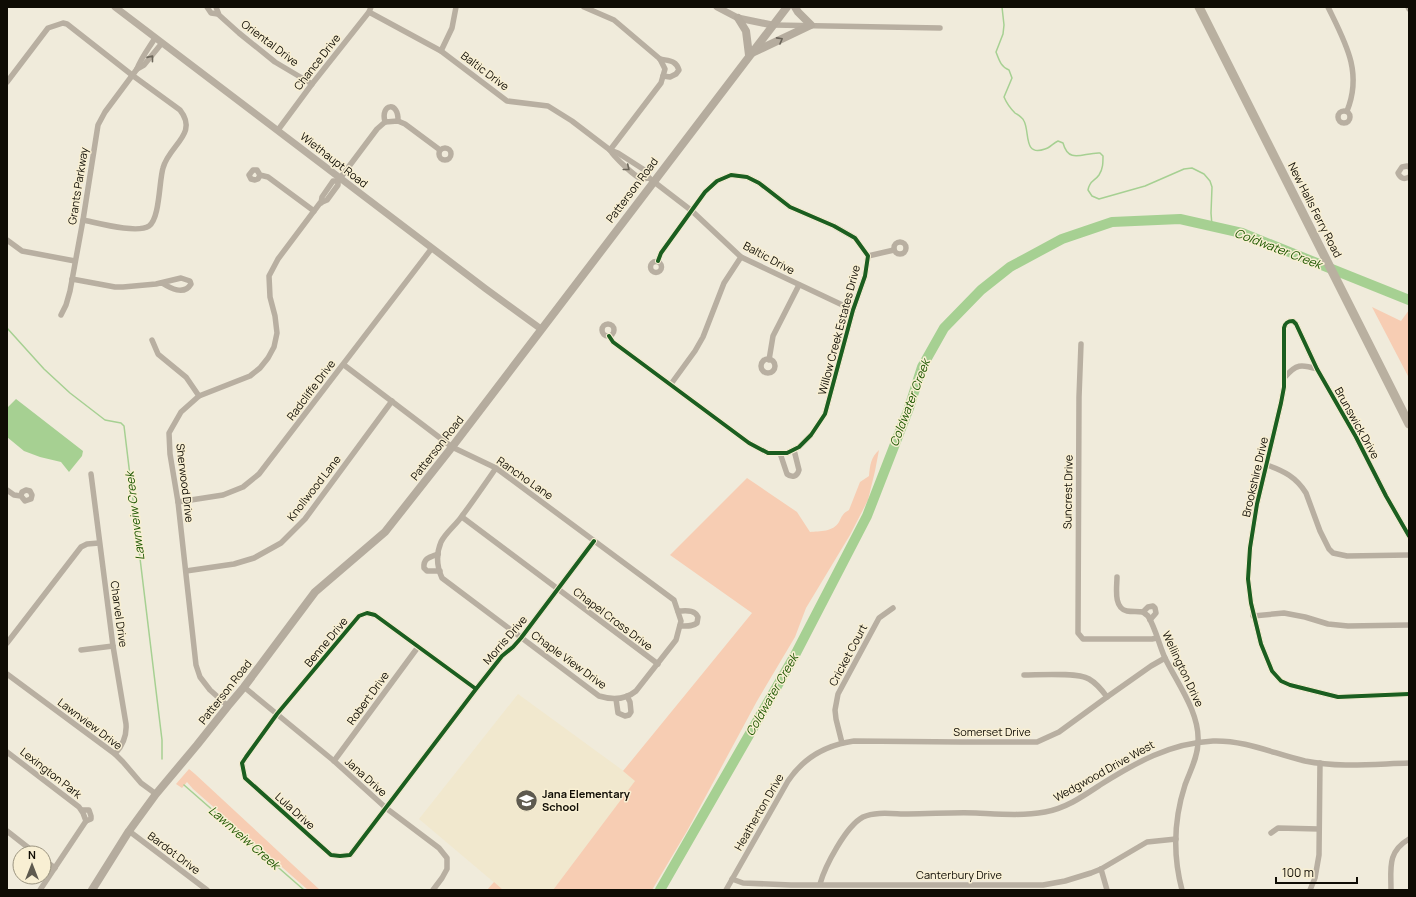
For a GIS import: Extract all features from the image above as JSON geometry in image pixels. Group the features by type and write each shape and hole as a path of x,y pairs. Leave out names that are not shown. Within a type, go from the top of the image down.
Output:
{"main road":[{"name":"Patterson Road","path":"92,890 129,831 156,794 244,687 316,592 385,532 452,447 651,180 786,7"},
{"path":"738,18 746,31 749,55 811,25 795,7"},
{"name":"New Halls Ferry Road","path":"1199,7 1409,424"}],"street":[{"name":"Wiethaupt Road","path":"115,7 220,88 278,130 339,179 541,328"},
{"name":"Oriental Drive","path":"207,7 211,13 218,14 275,62 312,84"},
{"path":"216,7 218,14"},
{"path":"440,51 452,28 456,7"},
{"path":"584,7 614,20 660,59 664,69 661,83 610,150"},
{"path":"717,7 738,18 772,24 940,28"},
{"path":"1328,7 1344,39 1351,62 1353,79 1352,99 1347,111"},
{"name":"Baltic Drive","path":"370,9 440,51 507,101 548,106 572,121 610,150 613,155 627,168 642,179 651,180 692,211 740,257 853,310"},
{"name":"Chance Drive","path":"278,130 370,9"},
{"path":"7,82 48,28 58,24 67,24 132,75 180,110 187,121 187,126 181,139 166,159 163,168 156,214 152,223 148,226 134,229 83,220"},
{"name":"Grants Parkway","path":"137,69 139,61 149,48 154,38"},
{"name":"Grants Parkway","path":"61,315 66,305 72,278 98,125 104,112 132,75 137,69 144,65 162,43"},
{"path":"660,59 674,62 678,65 679,70 676,74 670,77 663,76"},
{"name":"Sherwood Drive","path":"228,706 210,690 200,677 196,665 178,502 170,454 169,433 181,412 199,396 250,376 260,368 268,358 274,346 277,333 275,316 270,297 269,276 278,259 321,203 322,197 333,181 339,179 377,129 385,122 383,114 385,110 389,107 396,109 398,113 398,121 405,124 440,150"},
{"path":"385,122 398,121"},
{"path":"1409,167 1402,167 1398,173 1403,178 1409,177"},
{"path":"260,175 268,177 314,211"},
{"name":"Willow Creek Estates Drive","path":"609,336 613,342 749,442 768,453 787,453 799,447 811,435 825,414 853,310 865,276 868,256 855,238 834,226 790,207 759,183 747,177 731,175 717,181 705,192 661,253 658,262"},
{"path":"7,240 22,251 75,261"},
{"name":"Radcliffe Drive","path":"178,502 223,495 243,487 259,474 432,248"},
{"path":"868,256 894,250"},
{"path":"671,384 702,337 724,283 740,257"},
{"path":"72,278 119,287 140,287 162,283"},
{"path":"769,360 773,336 799,285"},
{"name":"Brunswick Drive","path":"1288,321 1293,321 1296,324 1317,369 1409,536"},
{"name":"Brookshire Drive","path":"1288,321 1284,328 1285,376 1281,402 1257,504 1250,548 1248,578 1253,616 1266,658 1272,671 1281,681 1301,688 1338,697 1409,694"},
{"path":"152,340 158,354 186,377 199,396"},
{"name":"Suncrest Drive","path":"1081,344 1078,633 1083,639 1152,640 1157,638"},
{"name":"Rancho Lane","path":"344,364 452,447 496,468 674,600 678,611 680,624"},
{"path":"1285,376 1293,368 1299,365 1317,369"},
{"name":"Knollwood Lane","path":"186,571 234,564 254,558 280,543 304,519 392,401"},
{"path":"780,453 787,474 789,476 794,476 799,473 794,450"},
{"path":"1267,465 1292,476 1302,487 1306,493 1325,542 1333,553 1347,556 1409,555"},
{"path":"438,554 426,559 423,563 424,568 427,571 440,571 438,554 441,542 462,517 496,468"},
{"name":"Charvel Drive","path":"91,474 113,646 127,732 121,747 115,754"},
{"path":"7,490 14,495 21,496"},
{"name":"Chapel Cross Drive","path":"462,517 658,664"},
{"name":"Morris Drive","path":"386,808 476,689 502,656 521,638 594,541"},
{"path":"7,643 81,547 87,544 99,543"},
{"name":"Chaple View Drive","path":"440,571 442,578 599,696 607,699 616,699 632,695 636,691 676,640 680,624"},
{"name":"Wellington Drive","path":"1117,577 1117,602 1119,607 1128,612 1143,612 1150,620 1165,658 1190,706 1198,732 1198,743 1178,815 1176,839 1178,872 1182,890"},
{"name":"Wellington Drive","path":"1143,612 1148,606 1153,606 1155,608 1156,613 1150,620"},
{"name":"Cricket Court","path":"842,743 835,710 838,694 879,618 893,608"},
{"path":"678,611 691,611 695,612 698,616 697,623 695,625 689,626 680,624"},
{"path":"1253,616 1284,613 1305,617 1328,624 1348,626 1409,625"},
{"name":"Benne Drive","path":"277,714 359,616 367,614 376,614 476,689"},
{"path":"81,650 113,646"},
{"name":"Robert Drive","path":"334,761 418,647"},
{"name":"Somerset Drive","path":"842,743 854,741 1037,742 1059,732 1151,666 1165,658"},
{"name":"Lawnview Drive","path":"7,674 115,754 142,783 156,794"},
{"path":"1024,675 1082,676 1094,683 1107,697"},
{"name":"Jana Drive","path":"244,687 334,761 386,808 439,848 447,858 447,869 433,890"},
{"name":"Chaple View Drive","path":"616,699 618,712 625,716 629,715 631,712 630,702 627,696"},
{"name":"Lula Drive","path":"277,714 242,763 245,778 331,855 350,855 386,808"},
{"name":"Wedgwood Drive West","path":"820,884 828,864 843,838 852,825 864,816 883,814 1020,814 1046,812 1077,800 1152,755 1166,750 1198,743 1214,741 1241,743 1320,763 1353,766 1409,763"},
{"name":"Heatherton Drive","path":"726,890 793,773 814,754 842,743"},
{"name":"Lexington Park","path":"7,752 82,810 86,821 55,868"},
{"path":"1310,890 1315,878 1319,848 1320,763"},
{"path":"1271,833 1278,828 1319,829"},
{"path":"7,831 25,845"},
{"name":"Bardot Drive","path":"129,831 207,890"},
{"name":"Canterbury Drive","path":"732,879 743,883 1051,887 1101,869 1147,842 1176,839"},
{"path":"1391,890 1391,860 1397,848 1409,839"},
{"path":"40,890 55,868 52,866"},
{"path":"1101,869 1107,890"}],"shaded area":[{"path":"1372,307 1401,321 1409,310 1409,378"},
{"path":"16,399 83,451 82,456 69,472 61,462 24,451 7,437 7,408"},
{"path":"879,450 868,500 850,535 806,608 795,637 757,701 687,831 652,890 553,890 635,781 623,771 752,613 670,555 747,478 797,512 810,532 833,528 842,516 849,510 860,482 869,476 871,462 874,455"},
{"name":"Jana Elementary School","path":"518,694 636,780 553,890 503,890 419,819"},
{"path":"189,769 320,890 308,890 193,789 187,782 182,788 176,784"},
{"path":"494,882 503,890 487,890"}],"waterway":[{"path":"1002,7 1004,25 1003,34 996,52 1001,63 1009,70 1012,78 1004,97 1007,104 1024,121 1030,147 1033,150 1038,151 1047,148 1058,141 1063,143 1069,154 1073,156 1100,153 1103,156 1103,164 1099,175 1092,181 1088,190 1092,196 1099,199 1145,186 1184,169 1192,168 1204,174 1210,181 1212,187 1212,226"},
{"name":"Coldwater Creek","path":"660,890 795,655 867,516 909,408 922,367 944,328 981,290 1010,267 1062,239 1112,222 1180,219 1242,233 1409,300"},
{"name":"Lawnveiw Creek","path":"7,328 44,369 70,393 105,420 121,423 124,426 162,740 162,759"},
{"name":"Lawnveiw Creek","path":"184,785 304,890"}],"cycle path":[{"path":"609,336 613,342 749,443 768,453 787,453 799,447 811,435 825,414 853,310 865,276 868,256 855,238 834,226 790,207 759,183 747,177 731,175 717,181 705,192 661,253 658,261"},
{"path":"1409,536 1386,496 1356,437 1317,369 1296,324 1293,321 1288,322 1284,328 1284,387 1257,504 1250,548 1248,579 1251,603 1261,644 1272,671 1281,681 1290,685 1338,697 1409,694"},
{"path":"476,689 375,615 367,613 359,616 277,714 246,757 242,763 245,778 331,855 350,855 476,689 502,656 521,638 594,541"}],"place":[{"name":"Jana Elementary School","path":"527,800"}]}
